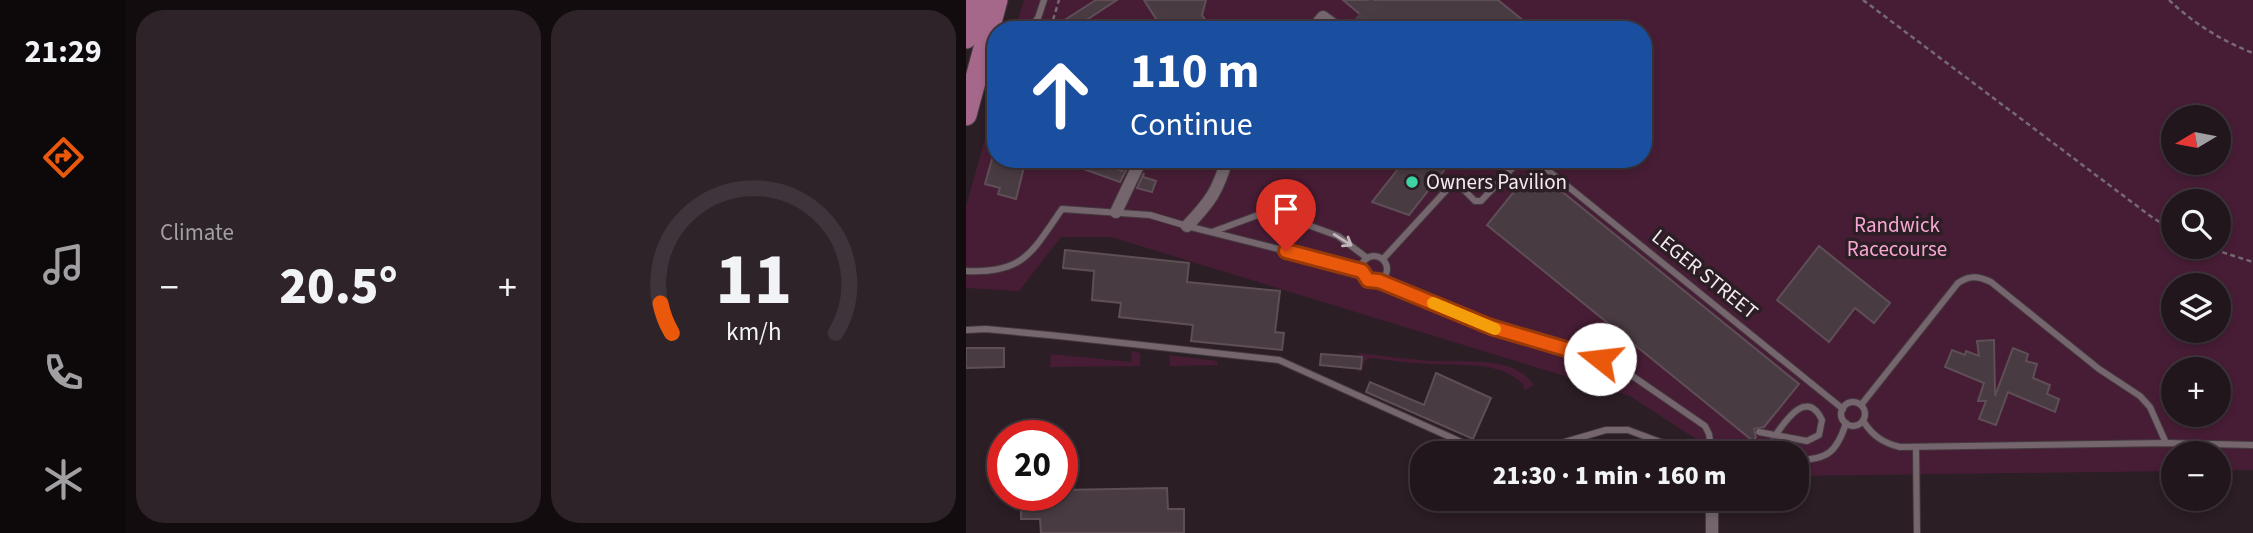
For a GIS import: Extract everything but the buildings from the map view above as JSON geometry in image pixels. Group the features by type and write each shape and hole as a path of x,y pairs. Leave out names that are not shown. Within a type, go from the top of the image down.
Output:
{"main road":[{"path":"966,115 982,41 976,0"},
{"path":"989,21 997,0"}],"street":[{"path":"1116,212 1137,168"},
{"path":"1188,226 1207,205 1219,185 1224,168"},
{"path":"1712,511 1712,533"}],"lane":[{"path":"1036,21 1044,0"},
{"path":"1383,259 1452,184 1457,183 1475,201 1481,201 1512,168"},
{"name":"LEGER STREET","path":"1544,168 1843,409"},
{"path":"966,271 992,272 1018,263 1030,254 1062,209 1150,215 1362,271"},
{"path":"1210,232 1271,213 1338,236 1367,258"},
{"path":"1383,259 1375,256 1362,263 1362,271 1368,280 1379,281 1491,327 1612,362 1705,426 1710,441"},
{"path":"1379,281 1387,271 1383,259"},
{"path":"1861,404 1958,283 1974,276 1991,282 2099,369 2140,396 2150,407 2165,441"},
{"path":"966,330 1059,336 1279,360 1459,441"},
{"path":"1863,421 1856,425 1846,423 1842,417 1843,409 1851,402 1861,404 1865,411 1863,421 1870,431 1888,444 1916,447 2161,443"},
{"path":"1759,432 1807,441 1819,435 1822,420 1814,409 1800,408 1792,412 1776,435"},
{"path":"1809,460 1830,453 1842,436 1846,423"},
{"path":"1568,441 1606,430 1622,429 1656,441"},
{"path":"2231,444 2253,445"},
{"path":"1916,447 1917,533"}],"path":[{"path":"1054,20 1059,0"},
{"path":"1863,0 2161,223"},
{"path":"2169,0 2186,16 2231,45 2253,53"},
{"path":"2231,255 2253,262"}],"green space":[{"name":"Randwick Racecourse","path":"1024,0 2253,0 2253,470 2231,470 2231,441 2161,441 2161,471 1809,476 1809,441 1699,441 1630,396 1111,237 1061,237 1019,291 966,288 966,206 987,132 987,168 1652,168 1652,21 1018,21"},
{"path":"1132,351 1140,353 1140,366 1050,367 1051,354 1131,362"},
{"path":"1359,353 1430,361 1500,364 1525,375 1534,385 1524,390 1523,384 1513,376 1479,366 1422,364 1370,358 1364,362 1361,372 1357,371"},
{"path":"1169,355 1217,361 1218,365 1170,366"}],"tunnel":[{"path":"1361,21 1377,0"}],"slow traffic":[{"path":"1433,303 1495,329"}],"place":[{"name":"Owners Pavilion","path":"1412,182"}],"route":[{"path":"1286,251 1362,271 1368,280 1379,281 1491,327 1600,359"}]}
